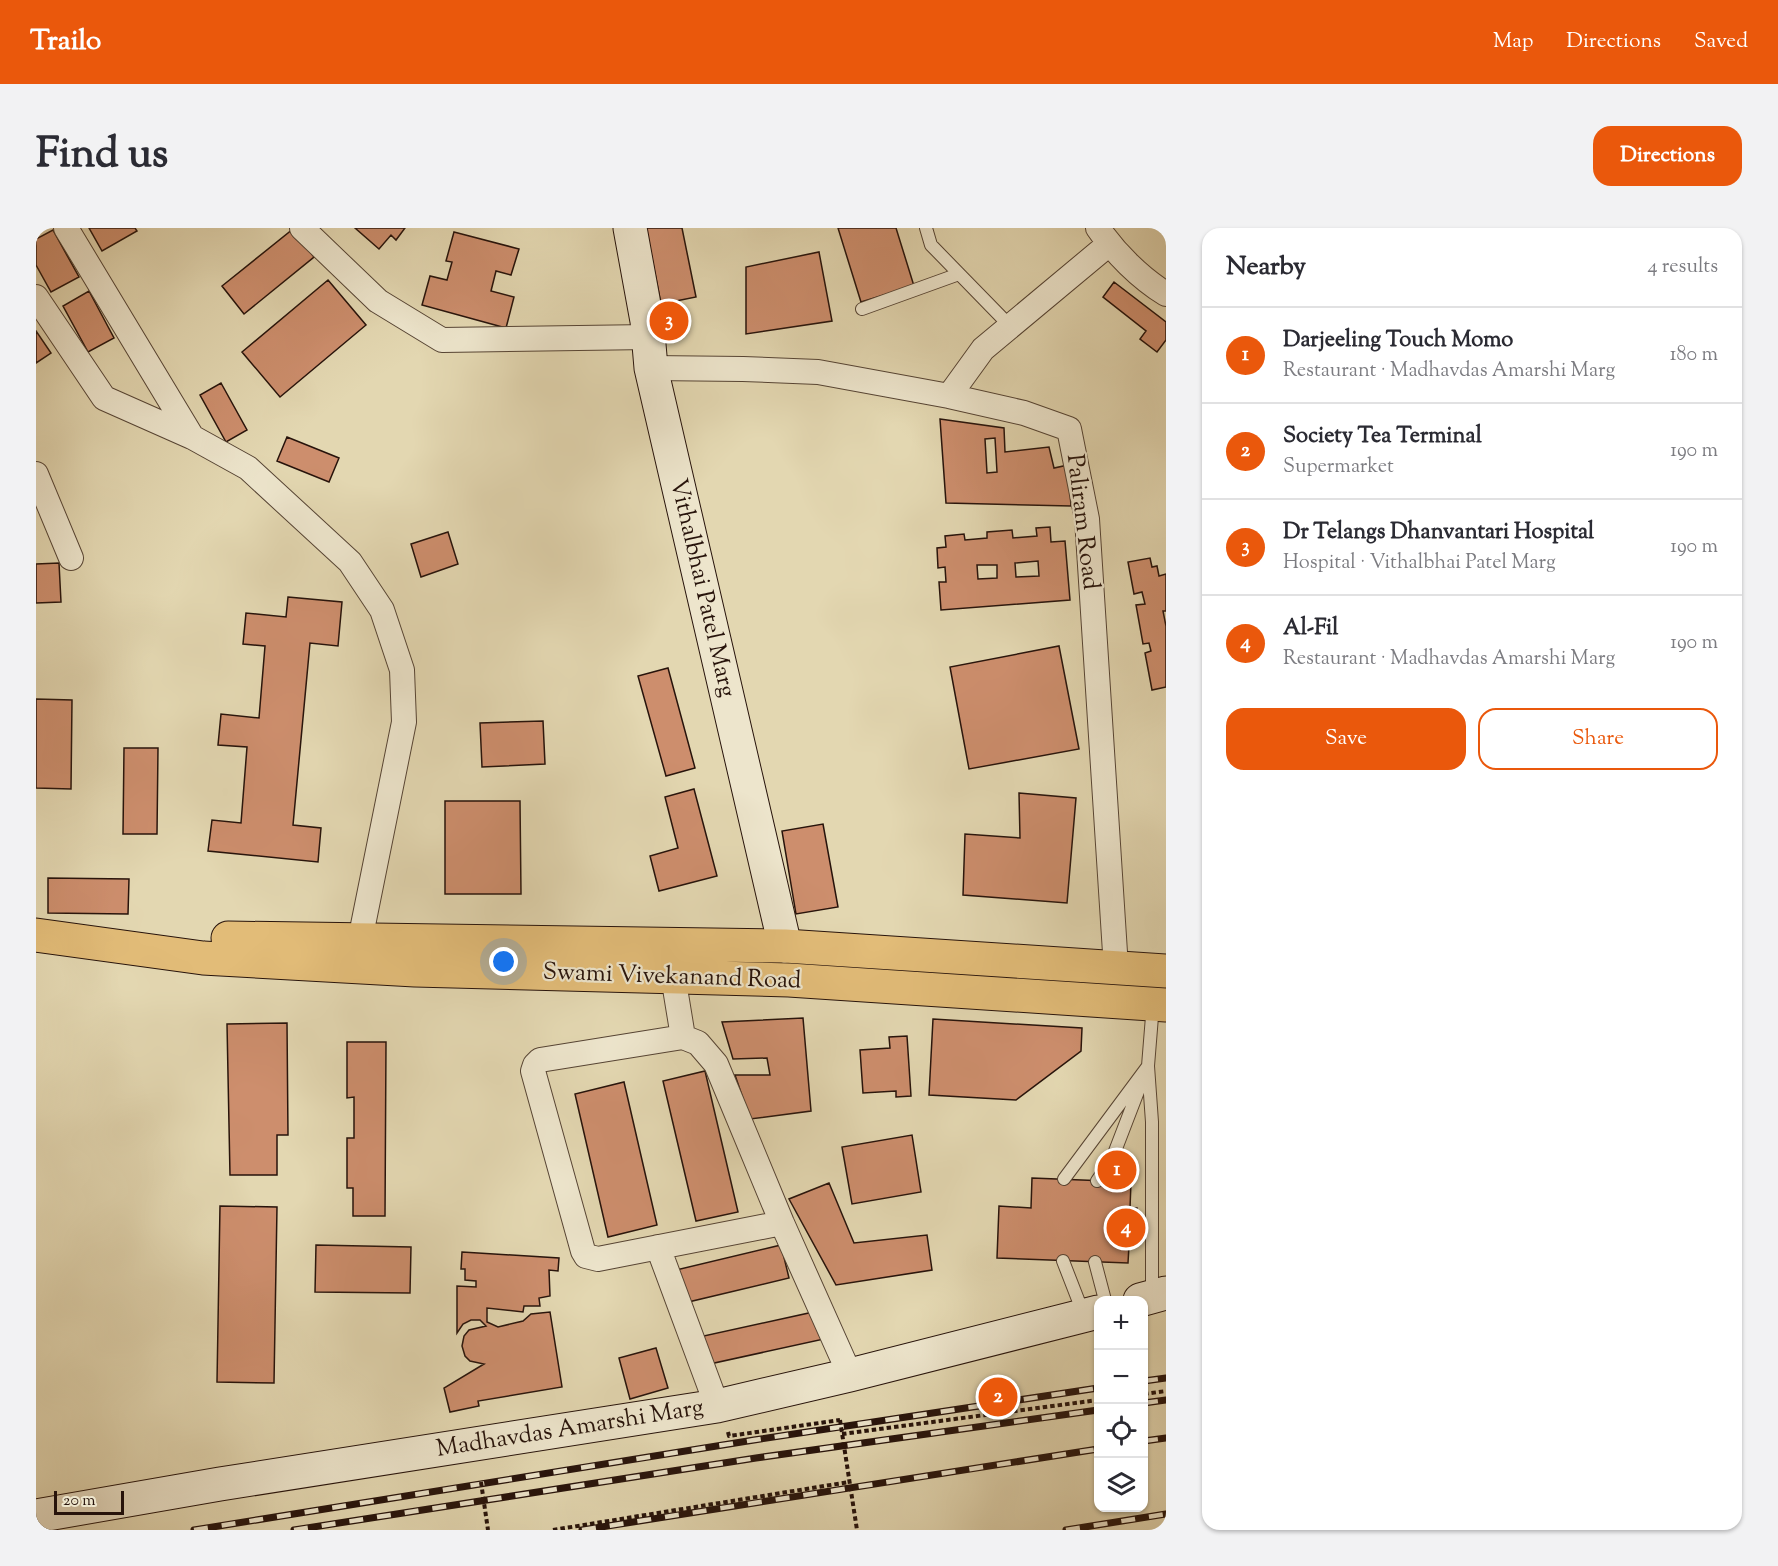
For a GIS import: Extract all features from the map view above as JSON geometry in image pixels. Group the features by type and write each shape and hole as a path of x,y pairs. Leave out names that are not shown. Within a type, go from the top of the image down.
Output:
{"main road":[{"name":"Swami Vivekanand Road","path":"36,924 94,936 785,946 1166,971"},
{"name":"Swami Vivekanand Road","path":"36,935 203,958 415,970 789,980 1159,1004"}],"street":[{"path":"66,228 192,437"},
{"name":"Paliram Road","path":"302,228 378,301 442,340 650,353 743,369 818,372 950,396 1024,413 1070,429 1087,519 1116,968"},
{"name":"Vithalbhai Patel Marg","path":"630,228 650,353 785,946"},
{"path":"950,396 983,349 1104,236 1153,286 1166,294"},
{"path":"36,297 104,398 192,437 248,468 350,562 382,610 402,670 404,722 360,940"},
{"path":"36,474 70,558"},
{"path":"673,976 683,1037"},
{"path":"782,1223 598,1259 586,1256 533,1071 535,1065 540,1060 683,1037 698,1043 716,1064 782,1223 850,1375"},
{"path":"658,1247 717,1406"},
{"name":"Madhavdas Amarshi Marg","path":"36,1516 220,1484 717,1406 850,1375 1094,1310"}],"lane":[{"path":"926,228 931,245 1010,326"},
{"path":"862,309 959,274"},
{"path":"1097,1181 1112,1159 1148,1066 1159,1004"},
{"path":"1064,1179 1148,1066"},
{"path":"1148,1066 1152,1122 1153,1297"},
{"path":"1063,1260 1094,1306"},
{"path":"1095,1262 1096,1296"}],"path":[{"path":"1148,1393 1166,1391"},
{"path":"842,1434 1094,1401"},
{"path":"729,1436 840,1420 856,1530"},
{"path":"481,1482 488,1530"},
{"path":"553,1530 849,1482"}],"building":[{"path":"89,228 135,228 137,231 102,251"},
{"path":"355,228 405,228 396,240 391,235 379,249"},
{"path":"646,228 682,228 696,297 661,304"},
{"path":"838,228 896,228 914,286 861,302"},
{"path":"293,229 314,257 244,314 222,286"},
{"path":"53,230 79,277 51,292 36,265 36,239"},
{"path":"454,232 519,249 511,275 496,271 491,291 514,297 506,328 422,305 430,276 447,280 452,262 446,261"},
{"path":"819,252 832,321 746,334 746,267"},
{"path":"328,280 366,325 280,397 242,352"},
{"path":"1114,282 1166,322 1166,340 1157,352 1140,339 1146,331 1103,297"},
{"path":"89,291 114,338 88,352 63,306"},
{"path":"36,331 51,353 36,363"},
{"path":"221,383 247,430 226,442 200,395"},
{"path":"940,419 1004,428 1005,452 1049,447 1054,468 1068,465 1071,506 946,503","holes":["995,438 997,472 987,473 985,439"]},
{"path":"287,437 339,458 329,482 277,461"},
{"path":"1050,527 1051,542 1065,541 1070,600 941,610 939,582 946,582 945,567 938,568 937,548 946,547 945,536 964,534 965,540 987,538 987,532 1012,530 1013,538 1037,536 1036,528","holes":["1038,561 1039,576 1016,577 1015,563","977,565 997,565 997,578 978,579"]},
{"path":"448,532 458,564 421,577 411,544"},
{"path":"1150,558 1152,567 1157,566 1159,576 1166,574 1166,611 1163,611 1166,626 1166,687 1152,690 1145,653 1151,651 1149,643 1143,644 1136,605 1145,604 1142,592 1134,594 1128,562"},
{"path":"59,563 61,602 36,603 36,564"},
{"path":"288,597 342,602 338,646 310,643 293,825 321,828 318,862 208,851 212,820 241,823 247,747 218,745 221,714 259,718 265,646 243,644 246,613 286,617"},
{"path":"1059,646 1079,749 969,769 950,667"},
{"path":"668,668 695,768 666,776 638,676"},
{"path":"36,699 72,700 71,789 36,788"},
{"path":"543,721 545,764 482,767 480,723"},
{"path":"124,748 158,748 157,834 123,834"},
{"path":"694,789 717,876 659,891 650,856 678,848 665,797"},
{"path":"1019,793 1076,798 1067,903 963,895 965,834 1020,838"},
{"path":"445,801 520,801 521,894 445,894"},
{"path":"823,824 838,907 796,914 782,831"},
{"path":"48,878 129,879 128,914 48,913"},
{"path":"803,1018 811,1111 750,1119 735,1075 770,1075 767,1058 733,1059 722,1022"},
{"path":"933,1019 1082,1028 1081,1051 1016,1100 929,1095"},
{"path":"287,1023 288,1135 277,1135 277,1175 230,1175 227,1024"},
{"path":"907,1036 911,1096 896,1097 896,1091 863,1093 860,1050 890,1048 889,1037"},
{"path":"347,1042 386,1042 385,1216 353,1216 353,1188 347,1188 347,1138 354,1138 354,1097 347,1098"},
{"path":"705,1071 738,1212 696,1221 663,1081"},
{"path":"624,1082 657,1225 608,1237 575,1094"},
{"path":"912,1135 921,1192 852,1204 842,1147"},
{"path":"1032,1178 1131,1182 1130,1208 1137,1208 1136,1228 1130,1228 1128,1263 997,1258 999,1206 1031,1208"},
{"path":"829,1183 854,1243 927,1235 932,1270 836,1285 789,1199"},
{"path":"220,1206 277,1207 274,1383 217,1382"},
{"path":"316,1245 411,1247 410,1293 315,1292"},
{"path":"781,1245 789,1278 684,1303 676,1270"},
{"path":"462,1252 559,1258 558,1271 549,1270 550,1296 539,1298 540,1306 524,1306 523,1312 487,1308 487,1322 498,1327 523,1321 531,1314 550,1312 562,1387 478,1401 479,1406 450,1412 444,1388 484,1364 470,1361 465,1356 462,1346 464,1336 469,1330 486,1326 480,1320 471,1320 463,1324 457,1333 457,1286 476,1287 476,1281 465,1280 465,1269 461,1269"},
{"path":"818,1311 824,1339 705,1365 699,1337"},
{"path":"656,1348 668,1388 630,1399 619,1358"}],"railway":[{"path":"1148,1380 1166,1378"},
{"path":"194,1530 754,1440 1094,1389"},
{"path":"1148,1402 1166,1400"},
{"path":"294,1530 756,1458 1094,1411"},
{"path":"1148,1440 1166,1438"},
{"path":"582,1530 1094,1450"},
{"path":"1066,1530 1166,1514"}],"place":[{"name":"Dr Telangs Dhanvantari Hospital","path":"669,321"},
{"name":"Darjeeling Touch Momo","path":"1117,1170"},
{"name":"Al-Fil","path":"1126,1228"},
{"name":"Society Tea Terminal","path":"998,1397"}]}
